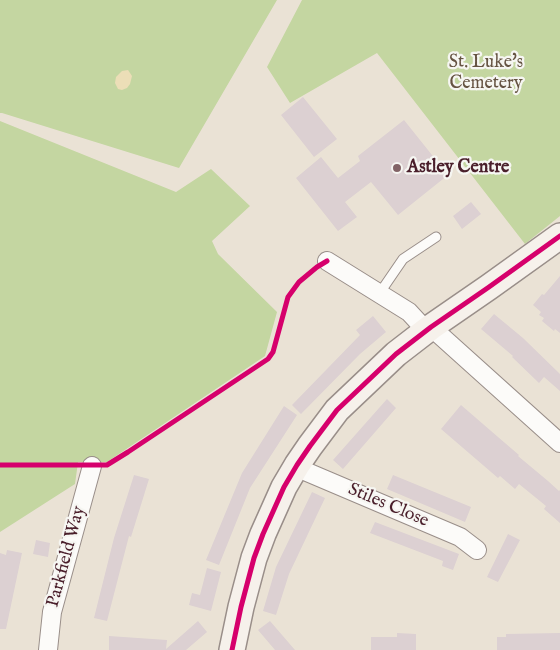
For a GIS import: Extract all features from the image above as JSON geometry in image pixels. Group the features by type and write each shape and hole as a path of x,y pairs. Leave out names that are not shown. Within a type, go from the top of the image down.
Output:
{"street":[{"path":"232,650 254,558 273,510 297,465 338,410 396,354 560,236"},
{"path":"327,261 416,318 421,325 560,443"},
{"name":"Stiles Close","path":"297,465 307,472 460,536 477,550"},
{"name":"Parkfield Way","path":"48,650 52,612 92,466"}],"lane":[{"path":"379,294 403,259 436,237"}],"green space":[{"path":"0,0 277,0 179,168 0,113"},
{"name":"St. Luke's Cemetery","path":"302,0 560,0 560,216 525,244 377,53 290,103 267,67"},
{"path":"0,121 176,192 211,169 250,206 212,241 218,254 277,312 265,356 107,462 78,462 75,484 0,532"}],"sand":[{"path":"128,70 132,76 130,84 127,88 118,89 115,83 116,77 122,71"}],"building":[{"path":"303,97 337,139 314,157 281,115"},
{"name":"Astley Centre","path":"404,120 448,175 398,215 371,182 345,202 357,217 338,231 296,178 321,157 338,178 360,161 358,156"},
{"path":"471,202 481,214 462,229 453,216"},
{"path":"560,276 560,333 555,329 554,331 542,321 544,318 539,315 541,312 533,305"},
{"path":"494,314 523,338 560,374 560,391 544,377 539,383 513,356 481,329"},
{"path":"373,316 386,332 360,354 301,414 292,405 360,335 356,330"},
{"path":"387,399 396,408 343,469 333,460"},
{"path":"461,405 518,456 560,490 560,523 544,509 546,506 519,484 515,489 500,476 498,478 441,429"},
{"path":"284,406 297,415 250,488 219,565 206,560 242,473"},
{"path":"134,475 149,479 131,537 129,536 107,621 94,618 114,538"},
{"path":"393,475 471,507 465,522 387,489"},
{"path":"312,492 325,498 289,574 276,615 263,611 276,567"},
{"path":"375,522 459,554 453,570 442,566 443,561 370,533"},
{"path":"508,534 520,540 498,582 487,577"},
{"path":"36,540 50,543 48,557 33,554"},
{"path":"7,550 22,553 6,629 0,629 0,553 6,555"},
{"path":"207,568 221,572 211,611 189,605 192,593 200,595"},
{"path":"198,621 207,632 186,650 109,650 109,636 167,640 166,649"},
{"path":"270,621 295,650 275,650 258,630"},
{"path":"397,633 416,634 416,650 371,650 371,637 397,637"},
{"path":"560,633 560,650 497,650 497,637 506,637 506,634"}],"cycle path":[{"path":"232,650 254,558 263,534 284,487 297,465 337,410 396,354 560,236"},
{"path":"0,465 107,465 128,452 268,359 273,352 288,297 299,282 327,261"}],"place":[{"name":"Astley Centre","path":"397,168"}]}
